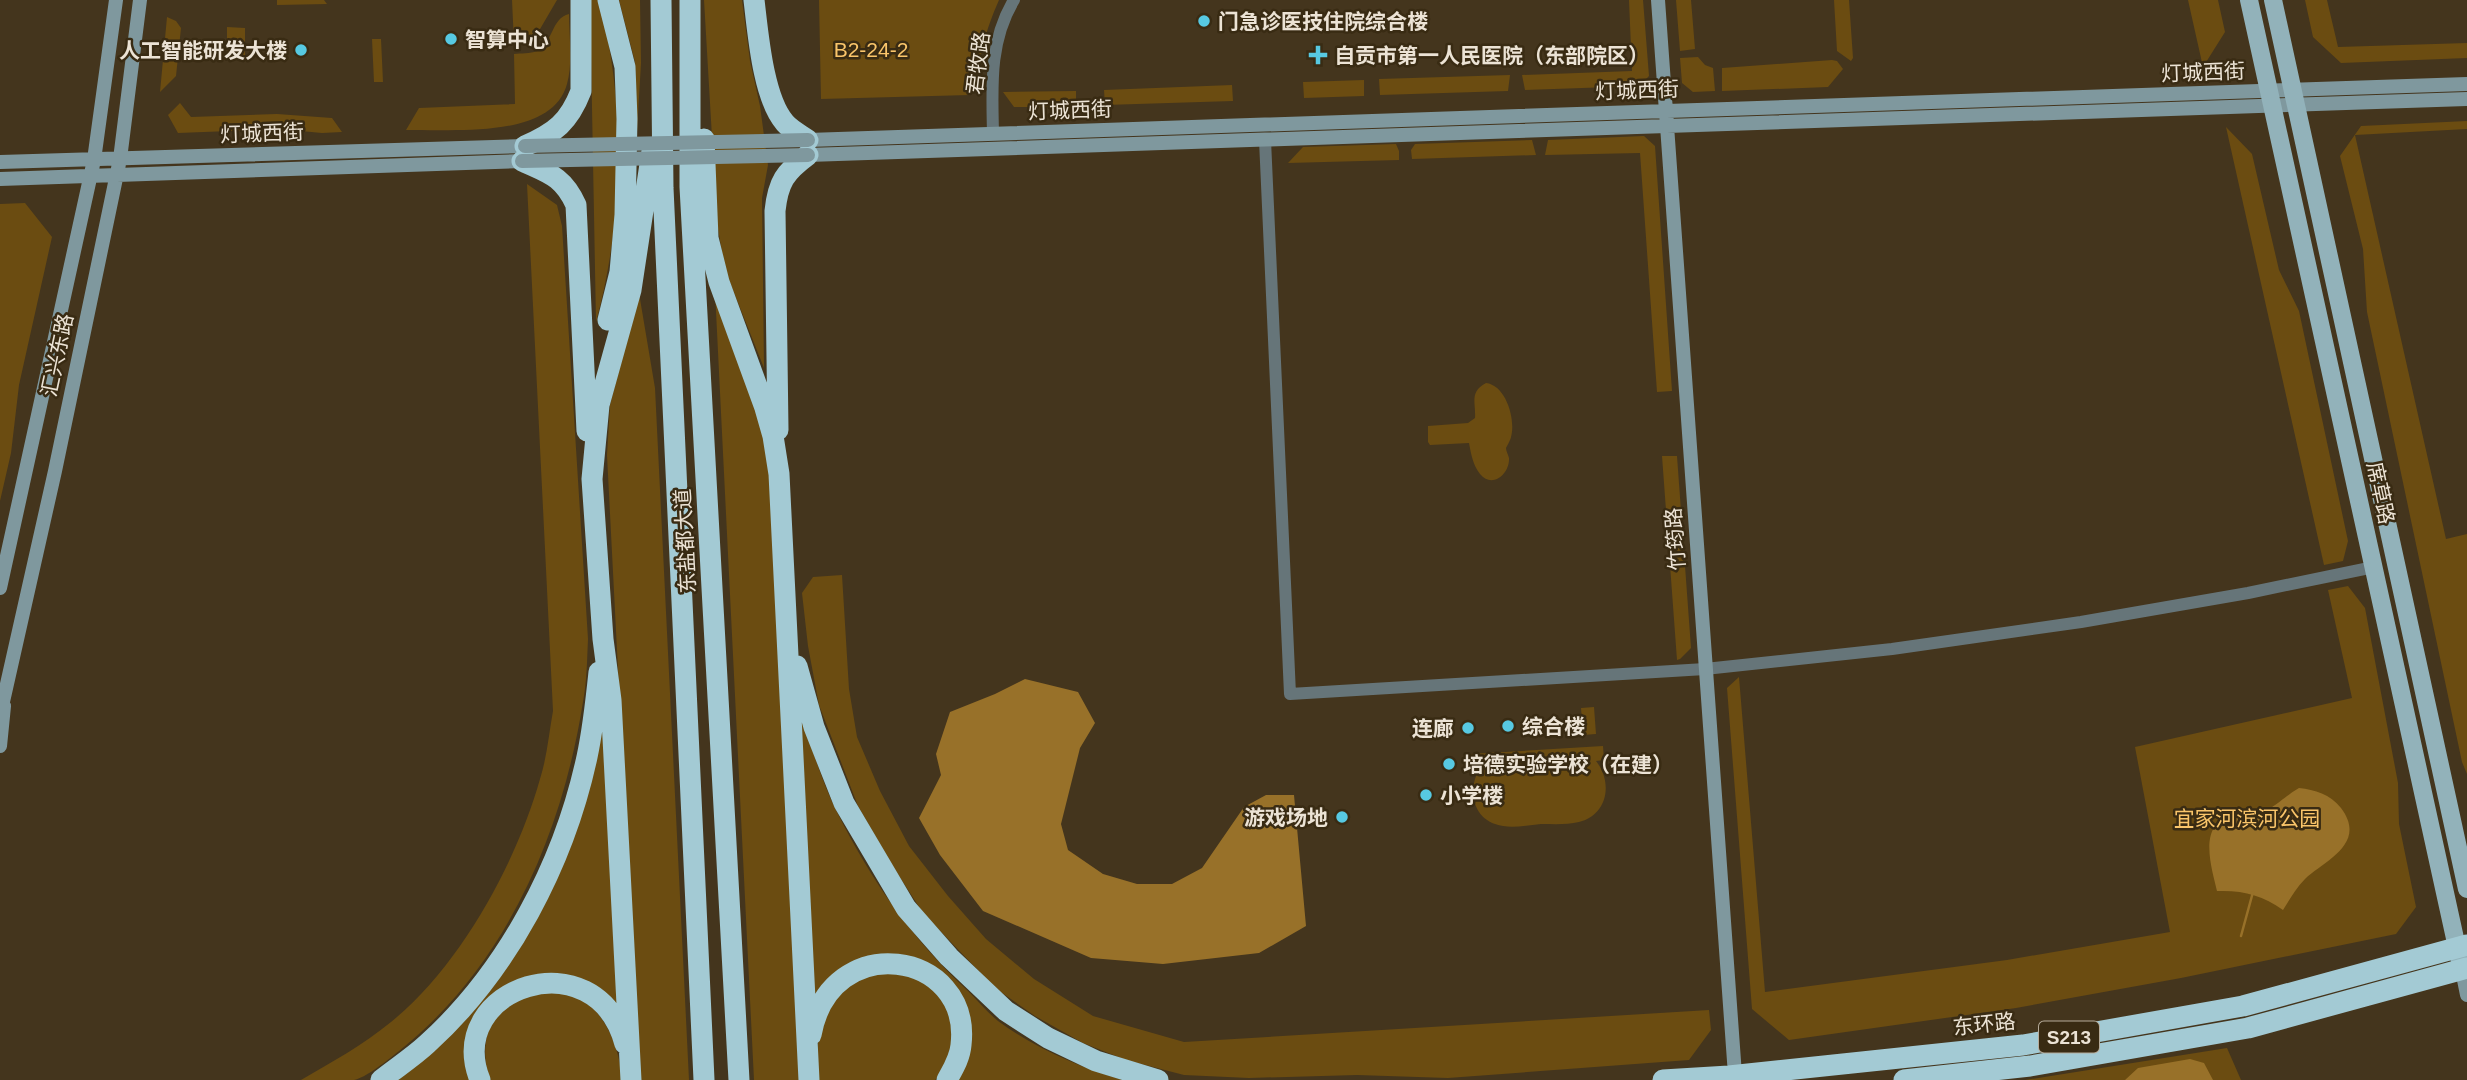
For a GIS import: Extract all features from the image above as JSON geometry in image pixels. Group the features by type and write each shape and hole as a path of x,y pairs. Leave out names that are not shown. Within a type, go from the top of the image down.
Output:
{"highway":[{"path":"581,0 581,91 562,125 524,153 569,188 576,205 585,413 603,639 611,700 631,1072"},
{"path":"585,413 620,272 625,215 625,67 608,0"},
{"name":"东盐都大道","path":"661,0 663,202 704,1080"},
{"name":"东盐都大道","path":"690,0 690,187 739,1080"},
{"path":"754,0 762,58 778,113 808,147 789,169 777,191 776,201 779,474 808,1080"},
{"path":"690,44 703,122 708,238 719,282 765,408 779,474"},
{"path":"592,478 599,405 631,290 662,90"},
{"path":"788,629 814,727 844,803 906,908 949,957 1006,1011 1048,1038 1096,1061 1158,1080"},
{"path":"381,1080 427,1044 468,1001 506,950 539,892 565,831 587,758 603,639"},
{"name":"东环路","path":"1663,1080 1737,1077 2023,1045 2255,1003 2462,947"},
{"path":"807,1058 813,1024 839,981 859,968 879,962 898,964 923,970 942,986 955,1003 961,1025 961,1044 957,1061 947,1080"},
{"name":"S213","path":"1905,1080 2030,1066 2248,1028 2464,969"},
{"path":"480,1080 475,1059 476,1040 483,1020 499,1001 514,991 535,984 557,982 576,987 595,998 612,1017 623,1036 631,1072"}],"main road":[{"name":"席草路","path":"2249,0 2374,567 2462,947 2464,969"},
{"name":"席草路","path":"2273,0 2467,889"}],"street":[{"name":"汇兴东路","path":"0,589 94,160 116,0"},
{"name":"汇兴东路","path":"0,715 55,471 120,159 140,0"},
{"name":"君牧路","path":"993,133 992,75 995,44 1006,13 1014,0"},
{"name":"竹筠路","path":"1658,0 1737,1077"},
{"name":"灯城西街","path":"808,147 1265,140 1667,127 2294,98 2467,84"},
{"name":"灯城西街","path":"2294,98 2467,99"},
{"name":"灯城西街","path":"808,147 993,133 1666,110 2270,99"},
{"path":"1265,140 1290,694 1705,669 1892,649 2081,622 2248,593 2374,567"},
{"path":"524,153 808,147"},
{"name":"灯城西街","path":"0,162 524,153"},
{"name":"灯城西街","path":"0,179 524,153"},
{"path":"0,746 6,689"},
{"name":"席草路","path":"2464,969 2467,995"}],"green space":[{"path":"277,0 324,0 327,4 277,5"},
{"path":"512,0 557,0 533,41 514,43"},
{"path":"590,0 599,0 608,39 614,79 618,161 612,243 596,322"},
{"path":"619,0 640,0 641,63 637,132 635,62"},
{"path":"704,0 742,0 750,61 760,106 768,165 762,198 764,368 725,270 717,223"},
{"name":"B2-24-2","path":"819,0 999,0 984,44 977,90 970,95 821,99"},
{"path":"1629,0 1643,0 1649,76 1639,86 1525,90 1522,75 1632,71"},
{"path":"1676,0 1691,0 1695,49 1680,51"},
{"path":"1834,0 1849,0 1851,61 1837,51"},
{"path":"2188,0 2218,0 2225,32 2203,67"},
{"path":"2305,0 2327,0 2338,47 2467,43 2467,58 2341,63 2313,37"},
{"path":"569,14 570,58 567,84 558,102 542,115 498,128 406,130 419,108 515,104 514,54 534,52 542,48 559,20"},
{"path":"167,17 176,21 181,28 176,76 160,92"},
{"path":"227,27 245,28 245,59 227,59"},
{"path":"372,39 381,39 383,82 374,82"},
{"path":"1698,57 1705,65 1713,68 1715,91 1693,92 1682,83 1680,58"},
{"path":"1837,61 1843,69 1828,87 1722,91 1722,68"},
{"path":"1510,75 1508,91 1380,95 1379,79"},
{"path":"1364,80 1364,96 1304,98 1303,82"},
{"path":"1232,85 1233,101 1105,105 1104,90"},
{"path":"1076,91 1076,107 1014,107 1003,92"},
{"path":"180,103 191,117 277,114 332,118 342,132 279,129 178,133 168,115"},
{"path":"2467,121 2467,129 2355,135 2446,539 2467,534 2467,774 2462,762 2367,312 2363,249 2340,156 2361,126"},
{"path":"2226,127 2252,154 2279,270 2299,311 2348,541 2343,561 2324,565"},
{"path":"1644,136 1655,146 1672,391 1657,392 1640,153 1545,155 1548,140"},
{"path":"1532,140 1536,155 1412,159 1411,150 1415,144"},
{"path":"1396,144 1399,160 1288,163 1303,147"},
{"path":"527,184 557,205 562,226 588,639 585,686 574,750 562,797 527,887 504,930 477,970 446,1007 411,1041 368,1074 354,1080 301,1080 347,1053 391,1022 440,972 462,943 501,878 530,812 542,771 553,711"},
{"path":"25,203 52,237 19,385 11,453 0,501 0,204"},
{"path":"715,291 759,409 769,471 801,1080 754,1080"},
{"path":"639,293 655,388 689,1080 639,1080 607,455 610,405"},
{"path":"1486,383 1493,385 1504,396 1512,422 1511,438 1506,448 1509,464 1495,480 1480,474 1469,443 1430,445 1428,442 1428,426 1468,423 1475,418 1475,394"},
{"path":"1662,456 1677,456 1691,648 1677,660"},
{"path":"842,575 849,689 857,737 880,791 909,846 986,939 1034,979 1093,1016 1184,1042 1709,1010 1711,1030 1689,1060 1448,1078 1357,1075 1249,1078 1184,1075 1126,1060 1083,1043 1035,1016 995,988 923,913 858,806 819,705 802,593 813,577"},
{"name":"宜家河滨河公园","path":"2348,586 2365,608 2398,783 2399,824 2416,907 2396,934 2016,1008 1789,1040 1752,1009 1727,688 1739,677 1765,992 2007,960 2170,932 2135,747 2352,698 2328,590"},
{"path":"796,697 814,755 837,812 878,885 911,930 990,1014 1012,1031 1058,1056 1123,1080 957,1080 965,1010 899,956 880,955 857,962 812,1008"},
{"path":"605,706 621,1017 534,977 468,1040 467,1065 471,1080 394,1080 512,958"},
{"path":"1594,707 1596,734 1583,735 1581,708"},
{"path":"1603,746 1604,760 1596,761 1605,778 1605,797 1602,805 1589,818 1570,824 1508,827 1485,818 1475,804 1473,786 1480,768 1472,767 1471,754"},
{"path":"881,971 919,978 936,990 953,1019 950,1058 941,1074 935,1080 816,1080 818,1043 830,1005 845,987"},
{"path":"535,992 574,995 594,1009 614,1043 622,1080 490,1080 485,1053 487,1035 494,1018 503,1008"},
{"path":"2227,1048 2241,1080 2025,1080"}],"shaded area":[{"path":"1025,679 1078,692 1095,723 1080,748 1061,824 1068,850 1103,874 1137,884 1172,884 1202,868 1244,807 1266,795 1294,795 1306,926 1259,953 1163,964 1091,958 983,911 940,855 919,818 941,775 936,754 950,712"},
{"path":"2299,788 2322,793 2341,808 2348,821 2349,832 2340,850 2305,879 2283,910 2252,894 2217,891 2209,849 2213,830 2219,822 2228,817 2267,810"},
{"path":"2190,1059 2204,1063 2213,1080 2125,1080 2138,1068"}],"waterway":[{"path":"2241,936 2253,892"}],"place":[{"name":"门急诊医技住院综合楼","path":"1204,21"},
{"name":"智算中心","path":"451,39"},
{"name":"人工智能研发大楼","path":"301,50"},
{"name":"自贡市第一人民医院（东部院区）","path":"1318,55"},
{"name":"综合楼","path":"1508,726"},
{"name":"连廊","path":"1468,728"},
{"name":"培德实验学校（在建）","path":"1449,764"},
{"name":"小学楼","path":"1426,795"},
{"name":"游戏场地","path":"1342,817"}]}
